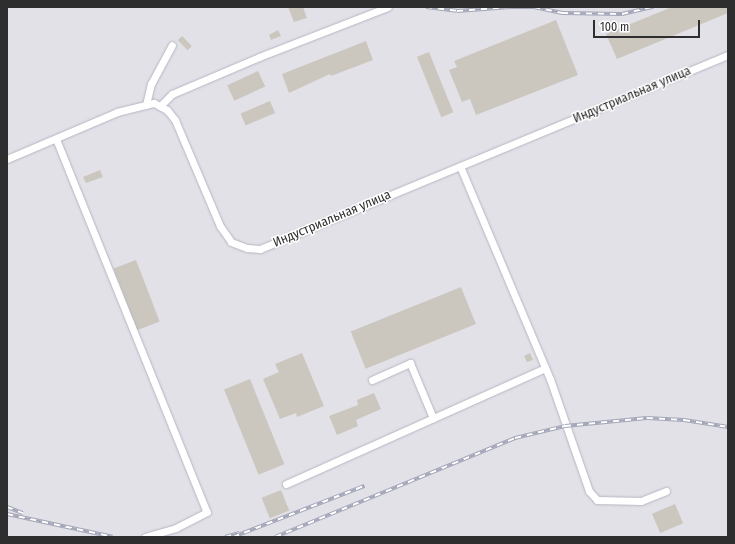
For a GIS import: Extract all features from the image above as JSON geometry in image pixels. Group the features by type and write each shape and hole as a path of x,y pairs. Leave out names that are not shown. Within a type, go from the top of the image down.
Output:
{"street":[{"path":"7,159 117,112 146,104 154,103 160,106 172,94 259,56 388,7"},
{"path":"146,104 151,84 172,45"},
{"name":"Индустриальная улица","path":"160,106 175,120 220,226 231,242 248,248 260,249 728,55"},
{"path":"56,139 207,512 176,528 145,537"},
{"path":"460,166 545,368 589,491 597,500 641,501 666,491"},
{"path":"372,380 410,363 433,418"},
{"path":"286,484 545,368"}],"shaded area":[{"path":"7,7 728,7 728,537 7,537"}],"building":[{"path":"288,7 303,7 307,18 294,22"},
{"path":"672,7 728,7 728,13 617,59 606,34"},
{"path":"556,20 578,75 476,115 470,99 462,102 449,70 457,67 454,61"},
{"path":"278,30 281,36 271,40 269,35"},
{"path":"182,36 192,46 188,50 178,40"},
{"path":"366,41 373,60 331,76 330,74 289,93 282,74"},
{"path":"429,52 453,112 441,117 417,57"},
{"path":"258,71 265,86 234,101 227,85"},
{"path":"270,101 275,113 246,125 241,114"},
{"path":"100,170 103,177 86,183 83,177"},
{"path":"136,260 160,322 137,330 114,269"},
{"path":"461,287 476,324 366,369 351,332"},
{"path":"302,353 324,406 297,417 296,413 280,419 263,379 279,372 275,364"},
{"path":"530,353 533,360 527,362 524,356"},
{"path":"250,379 284,464 259,475 224,389"},
{"path":"374,393 381,409 356,420 358,426 337,435 329,416 358,405 357,400"},
{"path":"281,490 289,510 270,518 262,498"},
{"path":"675,504 683,523 660,533 652,514"}],"railway":[{"path":"426,7 457,11 512,7"},
{"path":"512,7 534,7 562,13 622,14 653,7"},
{"path":"275,537 515,438 565,426 647,418 684,420 728,427"},
{"path":"233,537 364,486"},
{"path":"7,507 23,513"},
{"path":"7,514 113,537"},
{"path":"225,537 239,533"}]}
